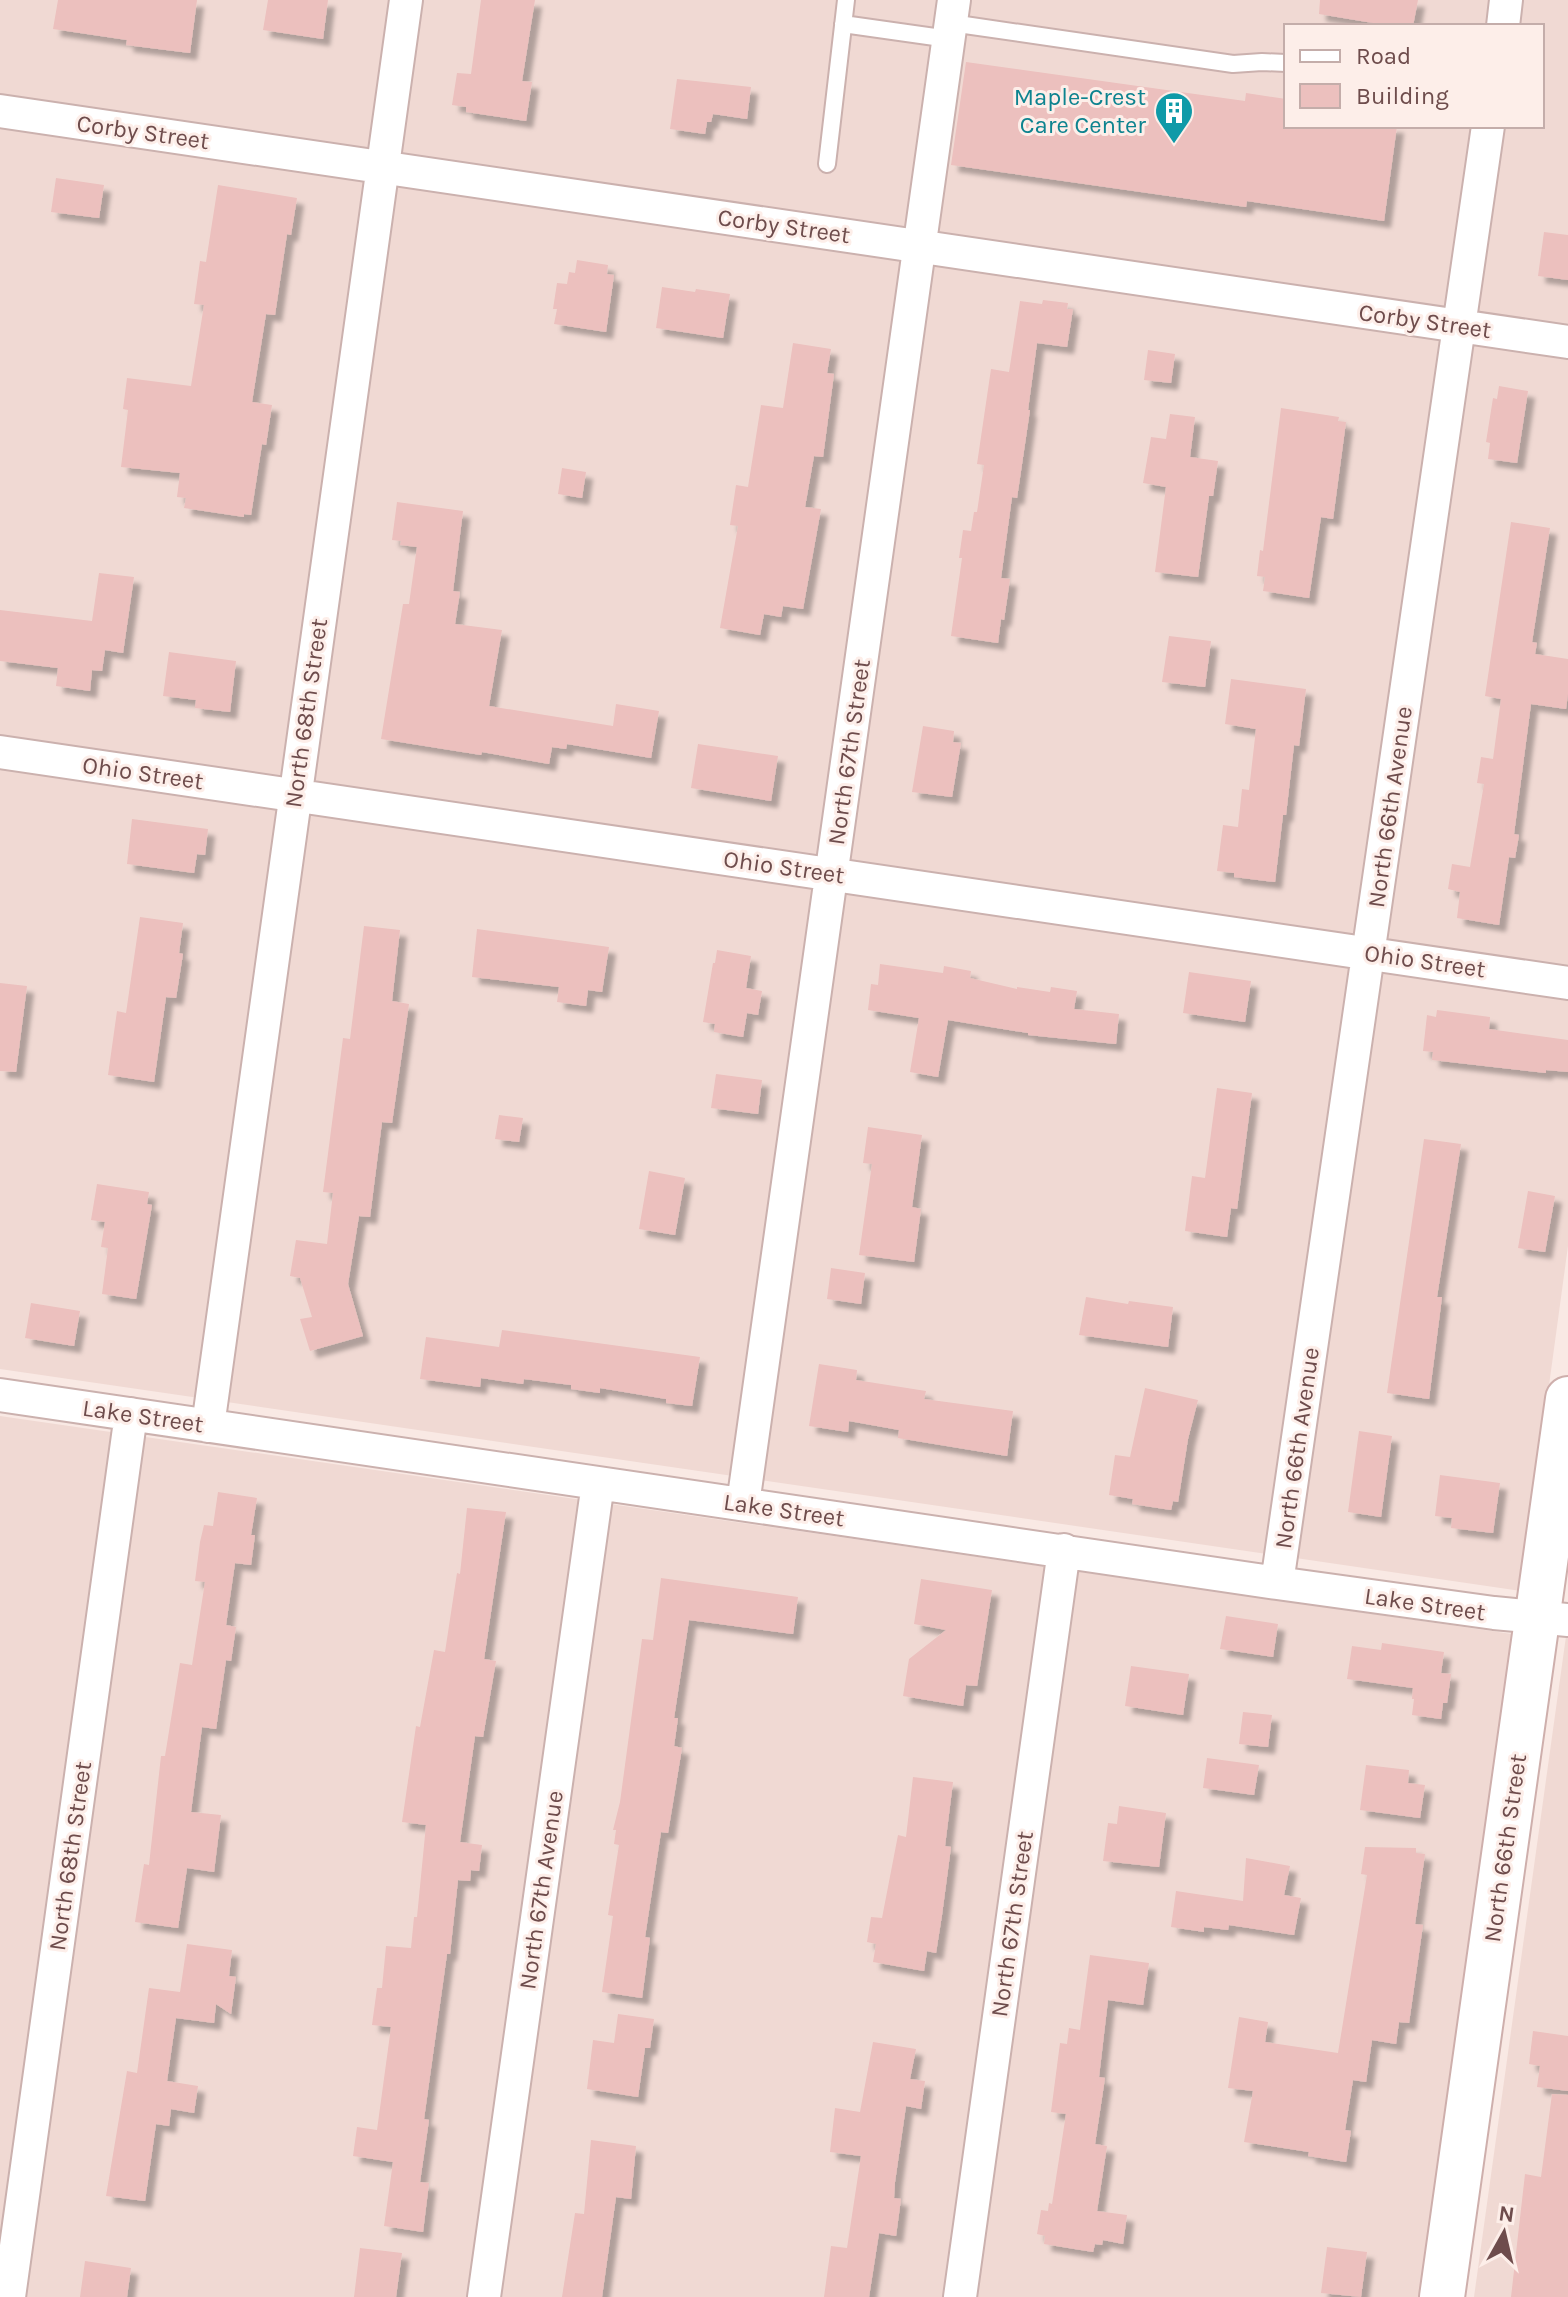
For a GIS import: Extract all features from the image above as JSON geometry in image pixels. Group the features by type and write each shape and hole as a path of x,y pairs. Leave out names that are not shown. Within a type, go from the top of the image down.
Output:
{"street":[{"name":"North 68th Street","path":"208,1426 406,0"},
{"path":"1503,24 1506,0"},
{"name":"North 67th Street","path":"743,1504 951,21"},
{"name":"Corby Street","path":"0,111 1568,342"},
{"name":"North 66th Avenue","path":"1277,1583 1488,128"},
{"name":"Ohio Street","path":"0,752 1568,983"},
{"name":"Lake Street","path":"0,1395 1277,1583 1552,1619"},
{"name":"North 66th Street","path":"1442,2297 1552,1619 1568,1399"},
{"name":"North 68th Street","path":"9,2297 131,1414"},
{"name":"North 67th Avenue","path":"484,2297 598,1483"},
{"name":"North 67th Street","path":"960,2297 1064,1550"}],"lane":[{"path":"827,164 846,0"},
{"path":"843,24 951,21 1233,64 1284,63"}],"shaded area":[{"path":"0,0 1568,0 1568,1246 1521,1591 0,1369"},
{"path":"0,1416 1512,1634 1421,2297 0,2297"},
{"path":"1568,1622 1568,2297 1474,2297"}],"building":[{"path":"58,0 197,0 190,53 126,45 127,40 53,29"},
{"path":"268,0 328,0 323,39 263,30"},
{"path":"481,0 535,0 522,81 532,82 526,121 466,112 466,107 452,105 457,73 471,74"},
{"path":"1320,0 1418,0 1413,24 1379,24 1319,14"},
{"name":"Maple-Crest Care Center","path":"966,62 1245,101 1246,93 1284,99 1284,128 1397,128 1384,221 1247,201 1246,207 951,165"},
{"path":"677,79 751,87 747,119 713,114 711,122 707,122 705,134 670,129"},
{"path":"56,178 104,185 99,218 51,212"},
{"path":"218,185 297,198 291,235 287,234 275,315 266,314 252,402 272,405 266,445 262,444 251,515 244,514 244,517 184,508 186,498 177,497 180,473 121,467 128,410 123,409 127,378 191,386 204,305 194,304 200,261 206,262"},
{"path":"1544,232 1568,235 1568,280 1538,276"},
{"path":"577,260 608,265 607,274 614,275 606,332 554,324 557,283 567,284 569,272 575,273"},
{"path":"662,287 730,294 723,338 656,328"},
{"path":"1043,300 1068,303 1067,309 1073,309 1067,347 1037,343 1017,498 1012,497 1001,578 1010,579 998,643 951,636 963,530 971,531 974,512 977,512 984,465 977,464 991,369 1009,372 1020,301 1042,304"},
{"path":"793,343 831,349 827,373 834,374 823,457 814,456 805,507 821,509 803,609 783,606 781,617 764,614 760,635 720,628 738,526 730,525 736,485 748,487 761,405 783,408"},
{"path":"1148,350 1175,354 1171,383 1144,380"},
{"path":"1499,386 1528,391 1517,463 1488,459 1490,443 1486,442 1493,398 1497,399"},
{"path":"1281,408 1339,417 1338,421 1346,422 1333,519 1321,517 1309,598 1263,591 1265,577 1257,576 1260,550 1263,551"},
{"path":"1170,414 1195,417 1190,457 1218,461 1213,496 1209,496 1198,577 1155,572 1166,487 1143,483 1151,437 1166,439"},
{"path":"562,468 586,472 582,498 558,494"},
{"path":"397,502 463,511 453,591 460,592 455,624 502,630 489,706 613,726 616,704 659,711 651,758 567,744 566,749 552,747 549,764 381,739 403,604 409,604 417,547 400,545 401,541 392,540"},
{"path":"1511,522 1550,528 1532,642 1537,643 1535,654 1568,659 1568,694 1566,709 1531,704 1514,834 1519,835 1515,858 1509,857 1499,925 1457,918 1460,892 1448,889 1452,864 1470,867 1484,784 1477,783 1481,757 1493,759 1501,699 1485,696"},
{"path":"99,573 134,577 123,653 105,650 102,671 92,670 90,691 56,686 58,668 0,661 0,610 92,621"},
{"path":"1169,636 1211,641 1205,687 1162,682"},
{"path":"169,652 236,661 230,712 195,708 196,700 163,696"},
{"path":"1231,679 1306,689 1299,746 1294,745 1275,882 1234,877 1234,873 1217,871 1223,825 1238,827 1242,789 1249,790 1256,729 1225,724"},
{"path":"923,726 954,731 953,742 961,743 952,797 912,792"},
{"path":"698,744 778,756 771,801 691,788"},
{"path":"132,819 208,829 205,855 197,854 194,873 127,864"},
{"path":"140,917 183,923 179,953 183,954 176,998 166,997 154,1082 108,1075 117,1011 126,1013"},
{"path":"364,926 400,930 392,1001 409,1004 392,1123 382,1122 370,1217 359,1216 348,1284 363,1336 310,1351 300,1319 312,1317 300,1278 290,1276 296,1240 327,1244 333,1193 323,1192 343,1038 350,1039"},
{"path":"477,929 609,947 602,992 588,990 586,1006 557,1002 559,987 472,977"},
{"path":"717,950 751,956 746,988 762,991 758,1015 747,1013 743,1037 714,1032 715,1024 703,1022"},
{"path":"880,964 943,973 944,966 971,971 970,978 1017,989 1050,992 1051,987 1077,991 1074,1009 1119,1014 1116,1044 1028,1035 948,1020 938,1077 910,1072 919,1018 868,1010 871,984 878,985"},
{"path":"1189,972 1251,981 1245,1022 1183,1013"},
{"path":"0,983 27,986 16,1072 0,1071"},
{"path":"1437,1010 1490,1017 1489,1029 1568,1040 1568,1072 1546,1070 1546,1073 1432,1060 1433,1052 1423,1051 1427,1015 1436,1017"},
{"path":"716,1074 762,1080 758,1114 711,1108"},
{"path":"1217,1088 1252,1093 1237,1209 1231,1208 1227,1237 1185,1231 1192,1176 1205,1178"},
{"path":"499,1115 523,1118 519,1142 495,1139"},
{"path":"868,1127 922,1135 912,1207 921,1209 914,1262 859,1255 872,1164 863,1163"},
{"path":"1424,1139 1461,1144 1437,1297 1442,1297 1429,1399 1387,1393"},
{"path":"649,1171 685,1178 675,1235 639,1229"},
{"path":"97,1184 149,1192 147,1204 152,1205 136,1299 102,1294 108,1248 101,1247 105,1222 91,1220"},
{"path":"1528,1191 1555,1196 1545,1252 1518,1248"},
{"path":"831,1268 865,1273 861,1304 827,1299"},
{"path":"1086,1297 1173,1307 1168,1347 1079,1335"},
{"path":"31,1303 80,1311 74,1346 25,1338"},
{"path":"502,1330 700,1357 692,1406 600,1388 600,1393 571,1389 571,1385 524,1379 523,1384 481,1378 480,1387 420,1379 426,1337 499,1347"},
{"path":"819,1364 857,1370 856,1380 926,1391 924,1399 1013,1411 1007,1456 898,1438 899,1430 849,1421 848,1432 809,1426"},
{"path":"1145,1388 1198,1400 1178,1502 1173,1501 1171,1510 1132,1504 1133,1499 1109,1495 1115,1455 1130,1457"},
{"path":"1359,1431 1392,1436 1381,1517 1348,1512"},
{"path":"1440,1475 1500,1483 1493,1533 1451,1528 1452,1518 1435,1516"},
{"path":"218,1492 257,1498 251,1535 255,1535 251,1565 235,1563 226,1625 236,1627 231,1661 226,1660 216,1729 202,1727 191,1812 221,1815 214,1872 187,1868 178,1928 135,1922 144,1864 149,1865 161,1756 165,1756 180,1663 192,1665 205,1582 195,1581 200,1542 204,1525 213,1526"},
{"path":"467,1508 506,1512 484,1659 496,1661 483,1737 475,1736 460,1842 482,1845 479,1871 471,1870 470,1881 458,1880 450,1954 447,1954 424,2119 429,2120 420,2182 429,2183 423,2232 384,2226 393,2162 353,2156 357,2127 377,2130 391,2027 372,2025 377,1988 382,1988 386,1946 411,1948 414,1917 417,1917 426,1825 402,1822 416,1726 420,1727 434,1650 445,1652 457,1573 460,1574"},
{"path":"661,1578 798,1597 793,1634 689,1620 674,1718 678,1718 674,1746 682,1748 668,1833 661,1832 645,1937 650,1938 642,1998 602,1992 613,1916 608,1915 619,1845 614,1844 616,1830 613,1830 620,1802 642,1639 653,1640"},
{"path":"921,1579 992,1590 977,1686 966,1685 963,1706 903,1696 909,1659 946,1630 914,1624"},
{"path":"1226,1616 1278,1624 1273,1657 1220,1649"},
{"path":"1382,1643 1444,1652 1441,1673 1451,1674 1441,1719 1412,1715 1413,1688 1347,1679 1352,1646 1381,1650"},
{"path":"1131,1666 1189,1674 1183,1715 1125,1706"},
{"path":"1243,1712 1272,1715 1268,1747 1239,1744"},
{"path":"1207,1758 1259,1765 1254,1795 1203,1788"},
{"path":"1366,1765 1409,1770 1408,1783 1425,1785 1420,1818 1360,1810"},
{"path":"913,1777 953,1782 945,1846 951,1847 942,1915 936,1953 927,1951 924,1971 873,1962 876,1944 867,1942 871,1917 882,1918 898,1835 906,1837"},
{"path":"1119,1806 1166,1813 1159,1867 1103,1861 1108,1823 1117,1824"},
{"path":"1365,1847 1416,1848 1416,1853 1425,1854 1415,1924 1423,1925 1409,2023 1399,2022 1396,2044 1372,2040 1366,2082 1353,2080 1345,2130 1351,2131 1346,2162 1308,2156 1309,2152 1244,2142 1253,2091 1228,2088 1239,2017 1268,2022 1265,2042 1338,2053 1367,1875 1361,1874"},
{"path":"1246,1858 1290,1866 1284,1895 1301,1898 1294,1935 1229,1925 1228,1930 1204,1927 1204,1932 1171,1927 1176,1891 1243,1901"},
{"path":"187,1944 232,1950 229,1976 236,1977 231,2014 216,2004 214,2023 176,2018 167,2081 198,2086 194,2113 171,2109 169,2126 156,2124 145,2201 106,2196 127,2071 137,2073 149,1988 180,1992"},
{"path":"1090,1955 1149,1963 1143,2005 1108,2000 1099,2077 1105,2078 1095,2144 1107,2146 1097,2211 1127,2215 1123,2244 1103,2240 1102,2245 1095,2244 1093,2252 1044,2244 1045,2236 1037,2234 1041,2210 1048,2211 1049,2203 1052,2204 1066,2114 1051,2112 1060,2043 1067,2044 1069,2028 1080,2030"},
{"path":"618,2014 654,2019 650,2048 645,2048 638,2097 587,2089 593,2040 614,2043"},
{"path":"1533,2031 1568,2036 1568,2091 1537,2087 1540,2066 1529,2064"},
{"path":"873,2042 916,2049 910,2079 925,2081 921,2109 906,2106 895,2182 894,2198 901,2199 896,2236 879,2233 869,2297 824,2297 831,2246 847,2248 861,2156 830,2152 835,2108 860,2112"},
{"path":"1552,2094 1568,2095 1568,2297 1511,2297 1525,2174 1541,2177"},
{"path":"591,2140 636,2146 631,2199 616,2197 602,2297 562,2297 575,2213 584,2214"},
{"path":"1327,2247 1367,2252 1361,2297 1321,2293"},
{"path":"360,2248 402,2253 396,2297 354,2297"},
{"path":"85,2261 131,2268 127,2297 80,2297"}],"place":[{"name":"Maple-Crest Care Center","path":"1174,145"}]}
